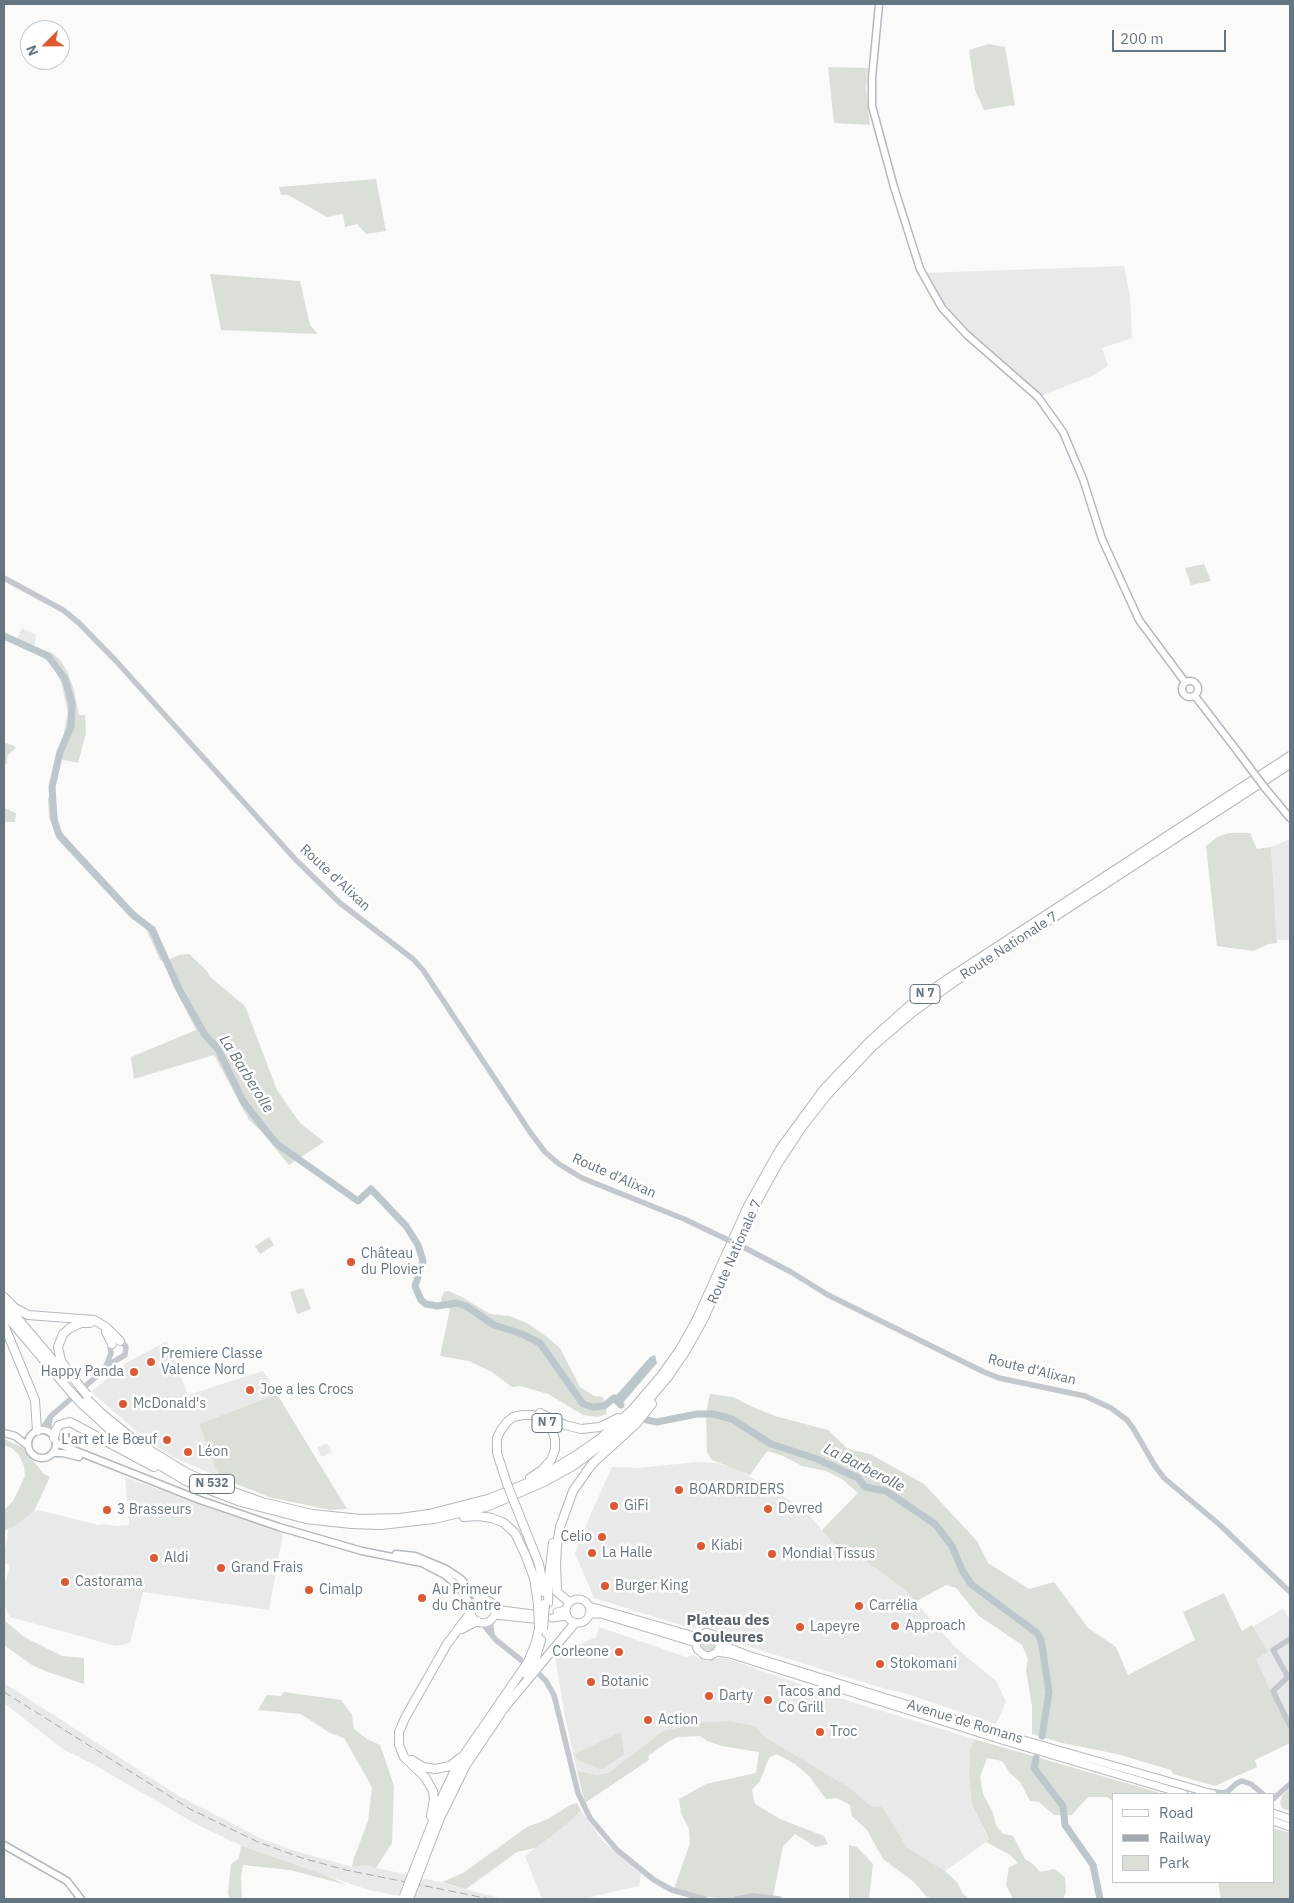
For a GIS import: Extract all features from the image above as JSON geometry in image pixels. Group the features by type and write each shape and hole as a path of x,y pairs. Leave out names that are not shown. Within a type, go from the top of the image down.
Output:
{"highway":[{"name":"Route Nationale 7","path":"632,1410 661,1376 690,1333 748,1206 780,1149 820,1094 859,1050 897,1016 940,984 1290,756"},
{"name":"Route Nationale 7","path":"619,1430 650,1399 685,1352 703,1320 756,1205 777,1165 818,1106 866,1052 901,1021 946,987 1290,764"},
{"path":"4,1296 20,1312 33,1316 94,1320 106,1327 120,1341"},
{"name":"N 532","path":"4,1302 74,1387"},
{"name":"N 532","path":"4,1312 119,1438 186,1481 241,1502 306,1519 342,1524 381,1525 434,1519 475,1510 525,1491 573,1466 619,1430"},
{"path":"74,1387 59,1356 58,1347 63,1334 74,1325 89,1323 100,1327 107,1333 112,1344"},
{"path":"4,1325 35,1400 36,1432"},
{"name":"N 7","path":"543,1604 553,1538 561,1511 569,1495 592,1464 636,1423 652,1404 668,1377"},
{"name":"N 532","path":"84,1398 138,1444 187,1473 242,1496 298,1512 361,1519 400,1518 436,1513 491,1498 533,1481 565,1463 602,1437 632,1410"},
{"name":"N 7","path":"414,1876 455,1785 483,1737 530,1671 538,1653 541,1640 543,1604 541,1591 536,1570 513,1504 495,1461 493,1444 496,1429 508,1416 520,1411 532,1411 565,1425 586,1429 604,1426 632,1410"},
{"name":"N 7","path":"491,1498 532,1477 551,1460 555,1446 554,1436 548,1424 538,1417 527,1414 517,1416 507,1422 500,1430 497,1453 506,1485"},
{"path":"53,1438 59,1426 70,1422 160,1471 186,1481"},
{"name":"N 7","path":"567,1609 557,1592 556,1565 560,1527 572,1491"},
{"name":"N 7","path":"434,1519 478,1516 499,1520 510,1528 520,1541 543,1604"},
{"name":"N 7","path":"407,1898 432,1811 433,1791 425,1777 404,1757 399,1745 399,1732 447,1644 471,1609"},
{"path":"474,1738 456,1762 446,1768 435,1769 423,1767 409,1757 404,1746 403,1734 408,1718 453,1641 464,1627 479,1622"},
{"path":"510,1700 575,1623"},
{"name":"N 7","path":"421,1849 459,1762 528,1662 543,1629"}],"main road":[{"path":"879,4 872,78 872,106 894,187 920,269 942,308 966,334 1038,397 1063,432 1082,479 1102,539 1139,620 1184,682"},
{"path":"1184,682 1190,680 1197,683 1199,689 1195,696"},
{"path":"1184,682 1182,687 1183,693 1187,696 1195,696"},
{"path":"1195,696 1290,818"},
{"path":"27,1445 36,1432"},
{"path":"15,1436 36,1432 167,1487"},
{"path":"4,1433 15,1436 27,1445 30,1452 37,1458 47,1458 54,1453 63,1453 242,1514 370,1553 412,1560 430,1566 459,1586 479,1622 492,1612 533,1616"},
{"path":"53,1438 54,1453"},
{"path":"370,1553 408,1555 431,1562 460,1579 479,1599 487,1600 492,1612"},
{"path":"471,1609 479,1599"},
{"path":"555,1615 567,1609 579,1599 584,1600 589,1606 589,1614 584,1621 575,1623 567,1609"},
{"name":"Avenue de Romans","path":"589,1606 697,1640"},
{"name":"Avenue de Romans","path":"589,1614 601,1614 697,1640"},
{"name":"Avenue de Romans","path":"847,1688 730,1654 717,1652 710,1656 704,1655 698,1651 697,1640 703,1633 713,1633 718,1637 720,1644 745,1654 847,1688 856,1691 1005,1741 1181,1793"},
{"path":"717,1652 720,1644"},
{"name":"Avenue de Romans","path":"856,1691 999,1734 1210,1793"},
{"path":"1274,1813 1290,1819"},
{"path":"1274,1821 1290,1827"},
{"path":"4,1845 67,1880 81,1899"}],"street":[{"name":"Route d'Alixan","path":"4,578 63,610 79,622 302,866 348,910 400,949 423,970 530,1132 545,1152 559,1164 582,1178 684,1219 745,1248 791,1272 828,1295 984,1372 999,1378 1085,1396 1111,1408 1126,1420 1164,1478 1220,1525 1290,1592"},
{"path":"36,1432 51,1416 124,1355 127,1350 125,1344 120,1341 112,1344 105,1369"},
{"path":"111,1353 120,1358"},
{"path":"51,1416 49,1424 53,1438"},
{"path":"492,1612 492,1636"},
{"path":"479,1622 492,1636 521,1660"},
{"path":"1290,1639 1273,1650 1288,1677 1273,1691 1290,1726"},
{"path":"539,1674 546,1681 554,1696 578,1793 598,1828 617,1850 654,1880 672,1890 705,1899"},
{"path":"1187,1786 1223,1793 1239,1781 1247,1782 1262,1793"},
{"path":"1274,1797 1290,1784"},
{"path":"1233,1787 1234,1793"},
{"path":"736,1899 754,1896 779,1899"}],"shaded area":[{"path":"1124,266 1130,296 1132,338 1102,348 1108,366 1094,375 1038,397 942,308 922,273"},
{"path":"22,628 36,635 34,649 16,641"},
{"path":"1290,839 1290,940 1277,940 1271,847"},
{"path":"167,1341 188,1395 263,1371 277,1394 199,1424 219,1477 171,1456 148,1441 91,1392 126,1363"},
{"path":"655,1355 657,1363 621,1405 614,1398 650,1357"},
{"path":"327,1443 332,1452 322,1457 317,1448"},
{"path":"698,1462 716,1463 737,1469 789,1500 806,1511 846,1559 863,1559 905,1590 955,1647 996,1681 1006,1702 996,1724 904,1693 727,1640 719,1630 707,1626 690,1628 594,1598 575,1553 612,1467 638,1468"},
{"path":"125,1477 237,1518 282,1531 269,1610 143,1592 130,1643 116,1646 10,1617 4,1605 4,1588 10,1565 4,1563 9,1528 38,1510 98,1525 129,1525"},
{"path":"1283,1608 1290,1620 1290,1732 1256,1659 1268,1652 1253,1627"},
{"path":"599,1627 686,1657 692,1655 707,1661 722,1657 839,1698 974,1739 970,1750 969,1777 972,1805 989,1840 945,1871 907,1847 882,1807 871,1806 850,1788 765,1737 755,1726 729,1721 703,1722 663,1731 608,1773 598,1775 577,1771 565,1717 555,1656 596,1637"},
{"path":"4,1683 179,1796 260,1838 292,1850 352,1867 364,1865 503,1899 414,1899 369,1890 252,1851 194,1823 93,1764 63,1749 4,1703"},
{"path":"581,1811 603,1841 641,1874 639,1886 582,1899 542,1899 525,1856"}],"green space":[{"path":"989,44 1005,47 1015,105 984,110 975,90 969,50"},
{"path":"828,67 868,68 866,89 870,125 834,123"},
{"path":"376,179 386,231 366,234 357,224 345,227 343,214 327,217 288,195 281,195 279,187"},
{"path":"210,274 300,281 310,325 318,334 221,330"},
{"path":"1204,564 1211,581 1191,585 1185,568"},
{"path":"34,647 52,653 61,661 74,690 79,715 85,715 86,733 78,763 55,758 64,733 68,712 61,682 55,670 49,662 34,651"},
{"path":"4,729 5,743 16,748 7,756 7,764 4,763"},
{"path":"50,791 55,791 58,822 61,831 129,906 156,929 168,960 179,955 189,954 207,971 210,977 245,1006 277,1090 300,1123 324,1142 289,1165 261,1131 249,1120 214,1055 134,1079 131,1057 196,1030 172,983 165,962 160,960 146,929 129,916 62,844 55,833 49,817 48,800"},
{"path":"4,808 16,813 15,822 4,822"},
{"path":"1229,833 1250,833 1257,849 1271,847 1277,943 1269,944 1253,951 1217,946 1206,846 1217,837"},
{"path":"269,1237 274,1245 260,1254 255,1246"},
{"path":"303,1288 311,1309 297,1314 290,1292"},
{"path":"448,1291 490,1314 509,1316 527,1323 547,1337 560,1348 580,1387 594,1396 603,1397 607,1414 597,1417 583,1415 548,1394 521,1386 512,1387 492,1372 469,1361 440,1356 450,1309 442,1305 441,1299 444,1292"},
{"path":"277,1394 347,1509 330,1510 269,1497 219,1477 199,1424"},
{"path":"710,1394 733,1397 775,1416 828,1430 848,1449 870,1454 924,1484 977,1541 988,1563 1029,1589 1054,1582 1088,1628 1116,1647 1128,1675 1195,1640 1183,1612 1224,1593 1242,1631 1252,1625 1268,1652 1256,1659 1290,1732 1290,1743 1255,1760 1257,1767 1215,1786 1173,1774 1171,1770 1117,1754 1062,1743 1032,1734 1032,1706 1026,1670 1028,1659 1022,1645 979,1616 956,1588 946,1585 915,1602 905,1590 863,1559 846,1559 822,1530 858,1493 842,1479 826,1471 802,1466 783,1456 767,1451 750,1475 712,1460 707,1452 706,1413"},
{"path":"4,1439 22,1447 44,1474 50,1477 34,1511 4,1531 4,1510 13,1501 25,1476 24,1466 19,1455 12,1448 4,1445"},
{"path":"4,1620 24,1637 62,1656 84,1658 84,1684 32,1665 4,1645"},
{"path":"705,1637 711,1637 715,1644 711,1651 705,1651 701,1647 701,1641"},
{"path":"284,1692 341,1700 352,1715 354,1729 367,1739 380,1745 394,1786 392,1843 376,1868 364,1865 352,1867 368,1821 372,1787 344,1738 330,1733 301,1714 258,1710 267,1695 281,1696"},
{"path":"729,1721 755,1726 765,1737 850,1788 871,1806 882,1807 907,1847 945,1871 957,1882 963,1894 969,1899 933,1899 926,1896 914,1882 883,1859 867,1830 852,1816 850,1805 837,1798 826,1799 809,1776 795,1764 776,1754 769,1758 760,1781 752,1790 755,1804 780,1819 824,1836 828,1844 816,1847 795,1834 783,1846 773,1897 742,1896 726,1899 674,1889 690,1843 689,1829 681,1813 679,1799 706,1784 756,1773 759,1752 722,1746 707,1741 700,1736 678,1737 648,1756 649,1760 585,1803 577,1771 598,1775 608,1773 663,1731 703,1722"},
{"path":"621,1732 624,1754 603,1769 596,1768 577,1759 575,1754"},
{"path":"974,1739 1158,1793 1112,1793 1112,1800 1107,1797 1088,1797 1072,1815 1054,1815 1039,1802 1030,1801 1020,1782 1010,1773 1002,1761 987,1758 980,1777 983,1794 993,1813 996,1825 1002,1833 1013,1836 1025,1859 1040,1872 1054,1869 1065,1877 1066,1892 1063,1899 1013,1899 1006,1885 1009,1867 1018,1863 1010,1855 986,1842 989,1839 972,1805 969,1777 970,1750"},
{"path":"1290,1788 1290,1811 1282,1808 1280,1802 1282,1796"},
{"path":"577,1803 581,1811 556,1833 535,1848 517,1852 466,1889 442,1882 463,1873 527,1827 548,1819 570,1805"},
{"path":"1274,1828 1290,1833 1290,1899 1221,1899 1218,1883 1274,1883"},
{"path":"849,1845 857,1847 873,1864 869,1899 849,1899"},
{"path":"241,1846 322,1874 347,1885 290,1870 243,1865 241,1878 242,1899 230,1899 228,1893 231,1864 239,1858"}],"waterway":[{"name":"La Barberolle","path":"4,636 48,656 65,679 72,704 71,727 60,752 52,787 54,819 59,835 134,916 152,929 179,989 205,1035 218,1049 243,1101 266,1131 277,1144 358,1201 371,1189 406,1226 418,1245 423,1261 415,1286 421,1300 426,1304 437,1306 456,1303 466,1306 494,1325 522,1334 540,1343 583,1404 593,1407 604,1406 614,1398 621,1405"},
{"name":"La Barberolle","path":"647,1420 657,1422 697,1414 713,1414 732,1419 771,1444 817,1459 858,1478 865,1487 886,1491 935,1524 952,1546 962,1570 971,1584 1037,1633 1041,1640 1049,1692 1042,1736"},
{"name":"La Barberolle","path":"1036,1758 1034,1768 1063,1806 1065,1825 1093,1865 1100,1899"}],"railway":[{"path":"4,1692 190,1809 258,1842 302,1858 346,1870 490,1899"}],"place":[{"name":"Château du Plovier","path":"351,1262"},
{"name":"Premiere Classe Valence Nord","path":"151,1362"},
{"name":"Happy Panda","path":"134,1372"},
{"name":"Joe a les Crocs","path":"250,1390"},
{"name":"McDonald's","path":"123,1404"},
{"name":"L'art et le Bœuf","path":"167,1440"},
{"name":"Léon","path":"188,1452"},
{"name":"BOARDRIDERS","path":"679,1490"},
{"name":"GiFi","path":"614,1506"},
{"name":"Devred","path":"768,1509"},
{"name":"3 Brasseurs","path":"107,1510"},
{"name":"Celio","path":"602,1537"},
{"name":"Kiabi","path":"701,1546"},
{"name":"La Halle","path":"592,1553"},
{"name":"Mondial Tissus","path":"772,1554"},
{"name":"Aldi","path":"154,1558"},
{"name":"Grand Frais","path":"221,1568"},
{"name":"Castorama","path":"65,1582"},
{"name":"Burger King","path":"605,1586"},
{"name":"Cimalp","path":"309,1590"},
{"name":"Au Primeur du Chantre","path":"422,1598"},
{"name":"Carrélia","path":"859,1606"},
{"name":"Approach","path":"895,1626"},
{"name":"Lapeyre","path":"800,1627"},
{"name":"Corleone","path":"619,1652"},
{"name":"Stokomani","path":"880,1664"},
{"name":"Botanic","path":"591,1682"},
{"name":"Darty","path":"709,1696"},
{"name":"Tacos and Co Grill","path":"768,1700"},
{"name":"Action","path":"648,1720"},
{"name":"Troc","path":"820,1732"}],"district":[{"name":"Plateau des Couleures","path":"728,1630"}]}
